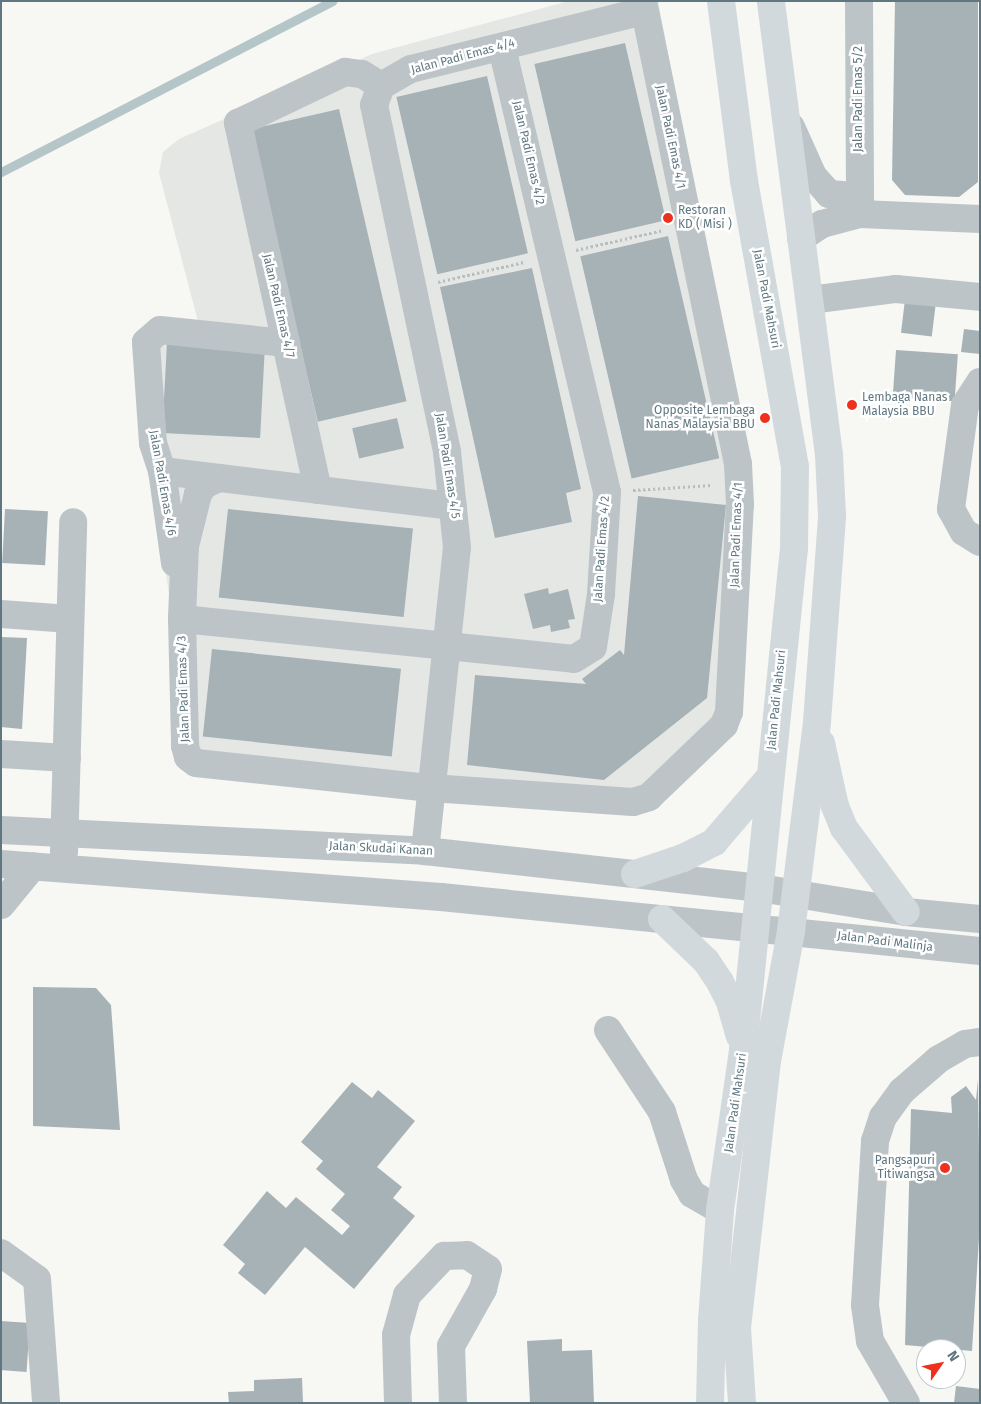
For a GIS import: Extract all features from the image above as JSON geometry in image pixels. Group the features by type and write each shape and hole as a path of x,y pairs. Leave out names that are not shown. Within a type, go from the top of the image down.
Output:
{"main road":[{"name":"Jalan Padi Mahsuri","path":"742,1403 738,1328 767,1061 791,931 817,722 832,516 829,455 771,1"},
{"name":"Jalan Padi Mahsuri","path":"710,1403 712,1320 720,1210 743,1050 760,888 769,778 794,548 795,467 744,181 723,3"},
{"path":"817,722 835,806 844,828 906,912"},
{"path":"635,874 684,858 714,842 769,778"},
{"path":"662,919 706,961 720,982 730,1002 743,1050"}],"street":[{"name":"Jalan Padi Emas 5/2","path":"859,1 860,205"},
{"name":"Jalan Padi Emas 4/4","path":"381,86 411,69 502,46 643,6"},
{"name":"Jalan Padi Emas 4/1","path":"431,788 633,802 649,797 724,724 729,712 740,483 643,6"},
{"name":"Jalan Padi Emas 4/2","path":"182,619 574,659 593,647 601,594 607,492 502,46"},
{"name":"Jalan Padi Emas 4/7","path":"318,490 238,123 345,72 362,74 381,86"},
{"name":"Jalan Padi Emas 4/5","path":"381,86 374,105 416,297 447,452 457,548 425,851"},
{"path":"785,114 813,176 828,194 860,205 980,219"},
{"path":"801,238 822,224 860,205"},
{"path":"810,300 896,289 980,297"},
{"name":"Jalan Padi Emas 4/6","path":"182,619 162,472 153,443 146,342 160,330 286,343"},
{"path":"980,382 965,405 951,509 964,532 980,542"},
{"path":"162,472 453,506"},
{"name":"Jalan Padi Emas 4/3","path":"219,478 204,485 198,494 185,546 182,619 185,746 188,757 196,762 431,788"},
{"path":"64,869 73,522"},
{"path":"1,614 70,619"},
{"path":"1,754 66,758"},
{"name":"Jalan Skudai Kanan","path":"1,830 425,851 795,893"},
{"path":"1,864 440,897 756,927"},
{"path":"1,905 33,866"},
{"path":"795,893 906,912 980,919"},
{"name":"Jalan Padi Malinja","path":"756,927 980,951"},
{"path":"608,1030 662,1112 684,1180 692,1194 720,1210"},
{"path":"906,1403 870,1341 865,1305 875,1141 884,1117 902,1091 939,1059 965,1044 980,1042"},
{"path":"1,1253 37,1279 46,1403"},
{"path":"398,1403 396,1335 407,1295 444,1256 467,1255 488,1270 483,1289 451,1346 452,1403"}],"path":[{"path":"607,492 740,483"}],"shaded area":[{"path":"569,1 658,1 750,478 737,714 656,804 194,772 148,445 160,323 200,329 159,173 163,152 179,139 372,54"}],"building":[{"path":"895,1 978,1 978,182 959,197 905,195 892,180"},
{"path":"625,43 666,220 575,241 534,64"},
{"path":"487,76 528,253 437,274 396,97"},
{"path":"339,109 406,401 318,422 250,129"},
{"path":"668,236 719,458 632,478 580,256"},
{"path":"532,268 581,489 566,493 572,522 495,538 440,287"},
{"path":"905,300 936,304 932,337 901,333"},
{"path":"964,329 980,331 980,354 961,352"},
{"path":"167,342 265,347 260,438 162,433"},
{"path":"896,350 958,354 955,401 893,397"},
{"path":"397,418 404,448 359,459 352,428"},
{"path":"638,496 726,505 707,698 604,780 467,765 475,675 586,684 582,679 620,650 624,655"},
{"path":"5,509 48,511 45,565 2,563"},
{"path":"228,509 413,528 404,617 219,598"},
{"path":"548,588 549,594 568,589 575,619 568,620 570,628 551,632 550,625 533,629 524,594"},
{"path":"1,637 27,638 22,729 1,727"},
{"path":"212,649 401,669 392,756 203,737"},
{"path":"33,987 96,988 111,1005 120,1130 33,1126"},
{"name":"Pangsapuri Titiwangsa","path":"978,1079 980,1222 972,1351 966,1350 966,1339 916,1339 916,1346 905,1345 911,1109 952,1113 951,1097 966,1086 976,1100"},
{"path":"352,1082 372,1098 378,1090 415,1121 377,1167 402,1187 393,1198 415,1216 354,1289 305,1247 265,1295 238,1273 245,1264 223,1245 267,1191 286,1208 296,1197 342,1235 350,1226 331,1210 345,1194 316,1169 323,1161 301,1142"},
{"path":"1,1321 30,1323 27,1372 1,1370"},
{"path":"562,1339 562,1351 592,1350 594,1403 530,1403 527,1341"},
{"path":"302,1378 303,1403 229,1403 228,1392 254,1391 254,1380"},
{"path":"966,1387 980,1389 980,1403 954,1403 956,1389 966,1389"}],"waterway":[{"path":"1,172 332,1"}],"place":[{"name":"Restoran KD ( Misi )","path":"668,218"},
{"name":"Lembaga Nanas Malaysia BBU","path":"852,405"},
{"name":"Opposite Lembaga Nanas Malaysia BBU","path":"765,418"},
{"name":"Pangsapuri Titiwangsa","path":"945,1168"}]}
